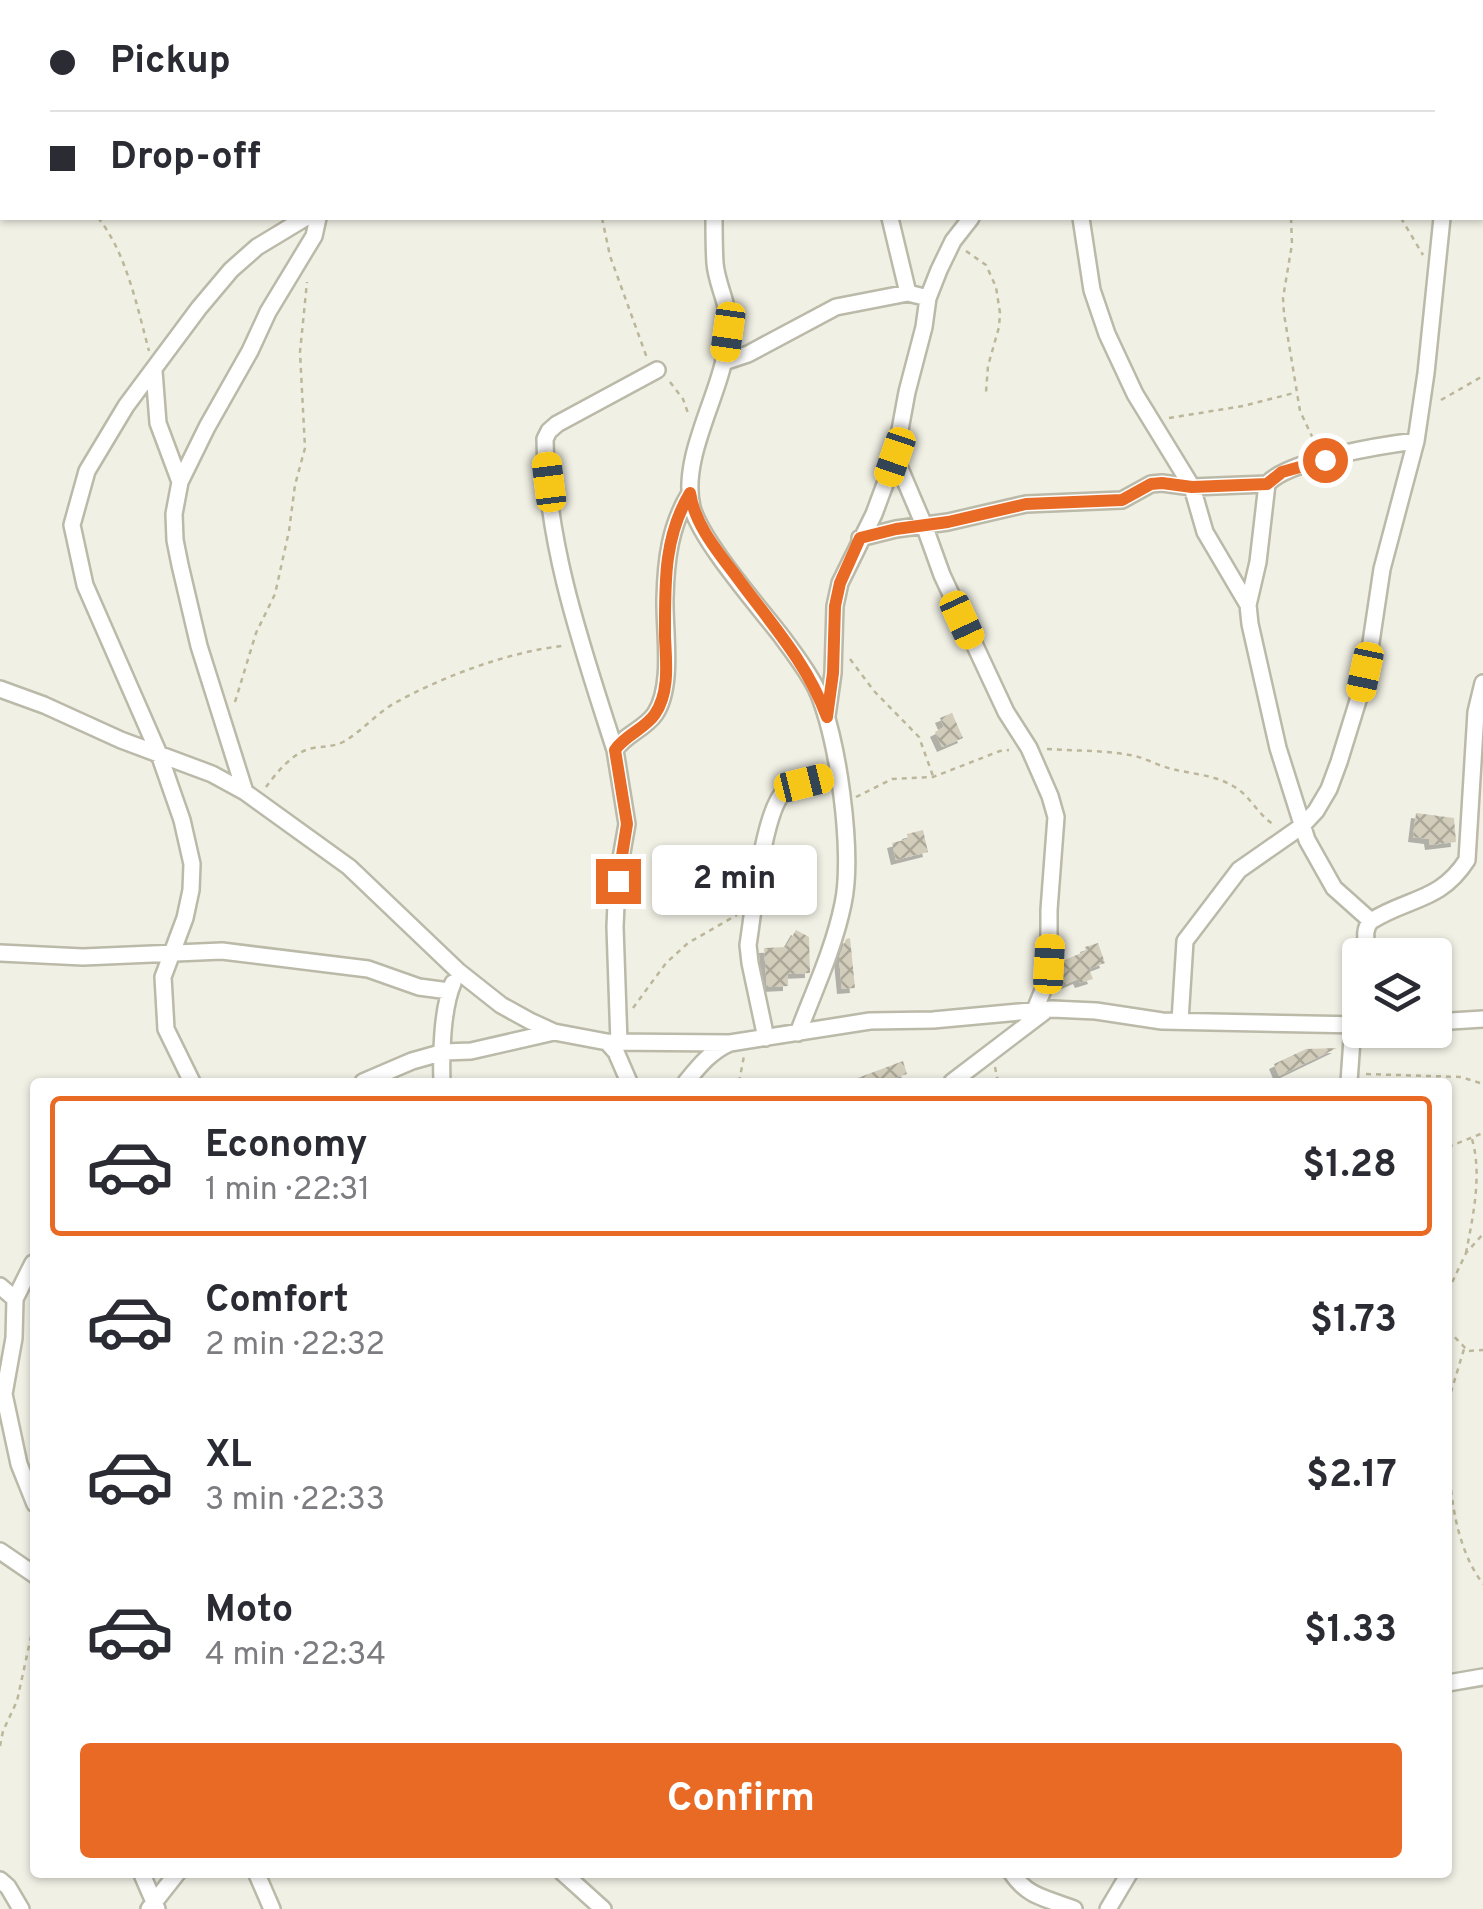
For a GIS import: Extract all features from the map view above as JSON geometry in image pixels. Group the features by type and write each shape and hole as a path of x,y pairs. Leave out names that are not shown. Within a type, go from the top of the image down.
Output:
{"street":[{"path":"190,1078 166,1029 163,976 184,918 192,864 160,754 86,584 72,524 86,471 126,406 199,308 231,270 257,248 303,220"},
{"path":"250,796 199,646 178,552 174,514 180,482 206,427 314,236 318,220"},
{"path":"714,220 715,266 728,332 724,362 698,439 690,493 693,510 718,553 816,687 827,717 842,804 847,873 843,904 798,1032"},
{"path":"890,220 908,293"},
{"path":"951,220 953,241"},
{"path":"827,717 840,583 874,514 895,457 928,298 953,241 969,220"},
{"path":"1081,220 1092,290 1107,334 1135,394 1192,487 1205,532 1248,605"},
{"path":"1180,1021 1185,941 1238,870 1296,830 1316,811 1329,790 1360,694 1382,569 1416,441 1442,220"},
{"path":"724,362 748,354 836,307 908,293 928,298"},
{"path":"627,1078 613,1042 619,1024 616,912 627,824 615,750 580,643 556,537 545,439 557,424 657,370"},
{"path":"154,371 158,422 180,482"},
{"path":"860,538 1026,504 1122,500 1151,484 1267,484 1282,472 1370,448 1416,441"},
{"path":"895,457 962,620 1006,712 1029,748 1056,817 1048,910 1049,964 1041,1011 957,1078"},
{"path":"1267,484 1258,562 1248,605 1296,830 1334,888 1371,921"},
{"path":"615,750 656,713 662,698 666,680 665,596 670,542 678,513 690,493"},
{"path":"1366,938 1371,921 1445,886 1475,859 1474,731 1483,683"},
{"path":"0,689 212,774 250,796 349,867 458,971 502,1005 554,1032 613,1042 739,1041 870,1022 1041,1011 1096,1012 1162,1021 1342,1025"},
{"path":"766,1038 748,945 766,836 780,796 786,790 838,775"},
{"path":"0,952 83,956 222,950 368,969 419,987 449,992"},
{"path":"442,1078 449,992 458,971"},
{"path":"1452,1021 1483,1020"},
{"path":"373,1078 444,1052 471,1051 554,1032"},
{"path":"689,1078 706,1058 739,1041"},
{"path":"1349,1078 1354,1048"},
{"path":"30,1271 15,1299 14,1338 4,1394 19,1464 30,1492"},
{"path":"0,1286 15,1299"},
{"path":"0,1551 30,1572"},
{"path":"1452,1683 1483,1678"},
{"path":"143,1878 153,1907"},
{"path":"153,1907 174,1878"},
{"path":"259,1878 272,1909"},
{"path":"569,1878 603,1909"},
{"path":"1014,1878 1032,1895 1074,1909"},
{"path":"1108,1909 1126,1878"},
{"path":"0,1880 21,1909"}],"path":[{"path":"99,220 114,240 154,371"},
{"path":"602,220 610,256 648,360 679,393 688,412"},
{"path":"1291,220 1292,244 1283,298 1296,392 1305,422 1325,460"},
{"path":"1402,220 1434,278"},
{"path":"953,241 986,265 996,287 999,327 988,366 986,392"},
{"path":"227,730 256,633 275,594 305,448 300,352 309,270"},
{"path":"1421,414 1483,376"},
{"path":"1153,420 1257,403 1296,392"},
{"path":"835,636 874,691 919,736 933,777"},
{"path":"250,796 305,750 338,745 408,697 535,648 580,643"},
{"path":"842,804 892,780 933,777 1000,751 1029,748 1106,752 1139,756 1173,769 1215,778 1246,795 1266,820 1296,830"},
{"path":"619,1024 666,963 710,929 754,907"},
{"path":"739,1041 739,1078"},
{"path":"1349,1078 1461,1077 1483,1084"},
{"path":"1452,1145 1483,1133"},
{"path":"1452,1283 1466,1253 1475,1210 1478,1164 1471,1136"},
{"path":"1466,1253 1483,1234"},
{"path":"1452,1334 1464,1348 1473,1352 1483,1350"},
{"path":"1452,1388 1464,1348"},
{"path":"1452,1485 1466,1553 1483,1584"},
{"path":"0,1746 17,1700 30,1641"}],"building":[{"path":"952,713 963,738 942,747 935,732 944,727 940,718"},
{"path":"1416,813 1454,818 1456,842 1430,845 1429,839 1413,837"},
{"path":"923,830 928,852 896,860 892,843"},
{"path":"796,930 809,937 810,973 788,974 788,986 767,987 764,948 786,947"},
{"path":"850,938 855,988 842,989 839,958 846,939"},
{"path":"1098,943 1105,963 1089,969 1093,979 1080,983 1078,979 1064,985 1060,962"},
{"path":"1337,1048 1279,1076 1274,1064 1306,1049"},
{"path":"903,1061 907,1074 894,1078 858,1078"}],"route":[{"path":"618,881 627,824 615,750 656,713 662,698 666,680 665,596 670,542 678,513 690,493 702,527 799,660 816,687 827,717 835,606 840,583 860,538 1026,504 1122,500 1151,484 1267,484 1282,472 1325,460"}]}
